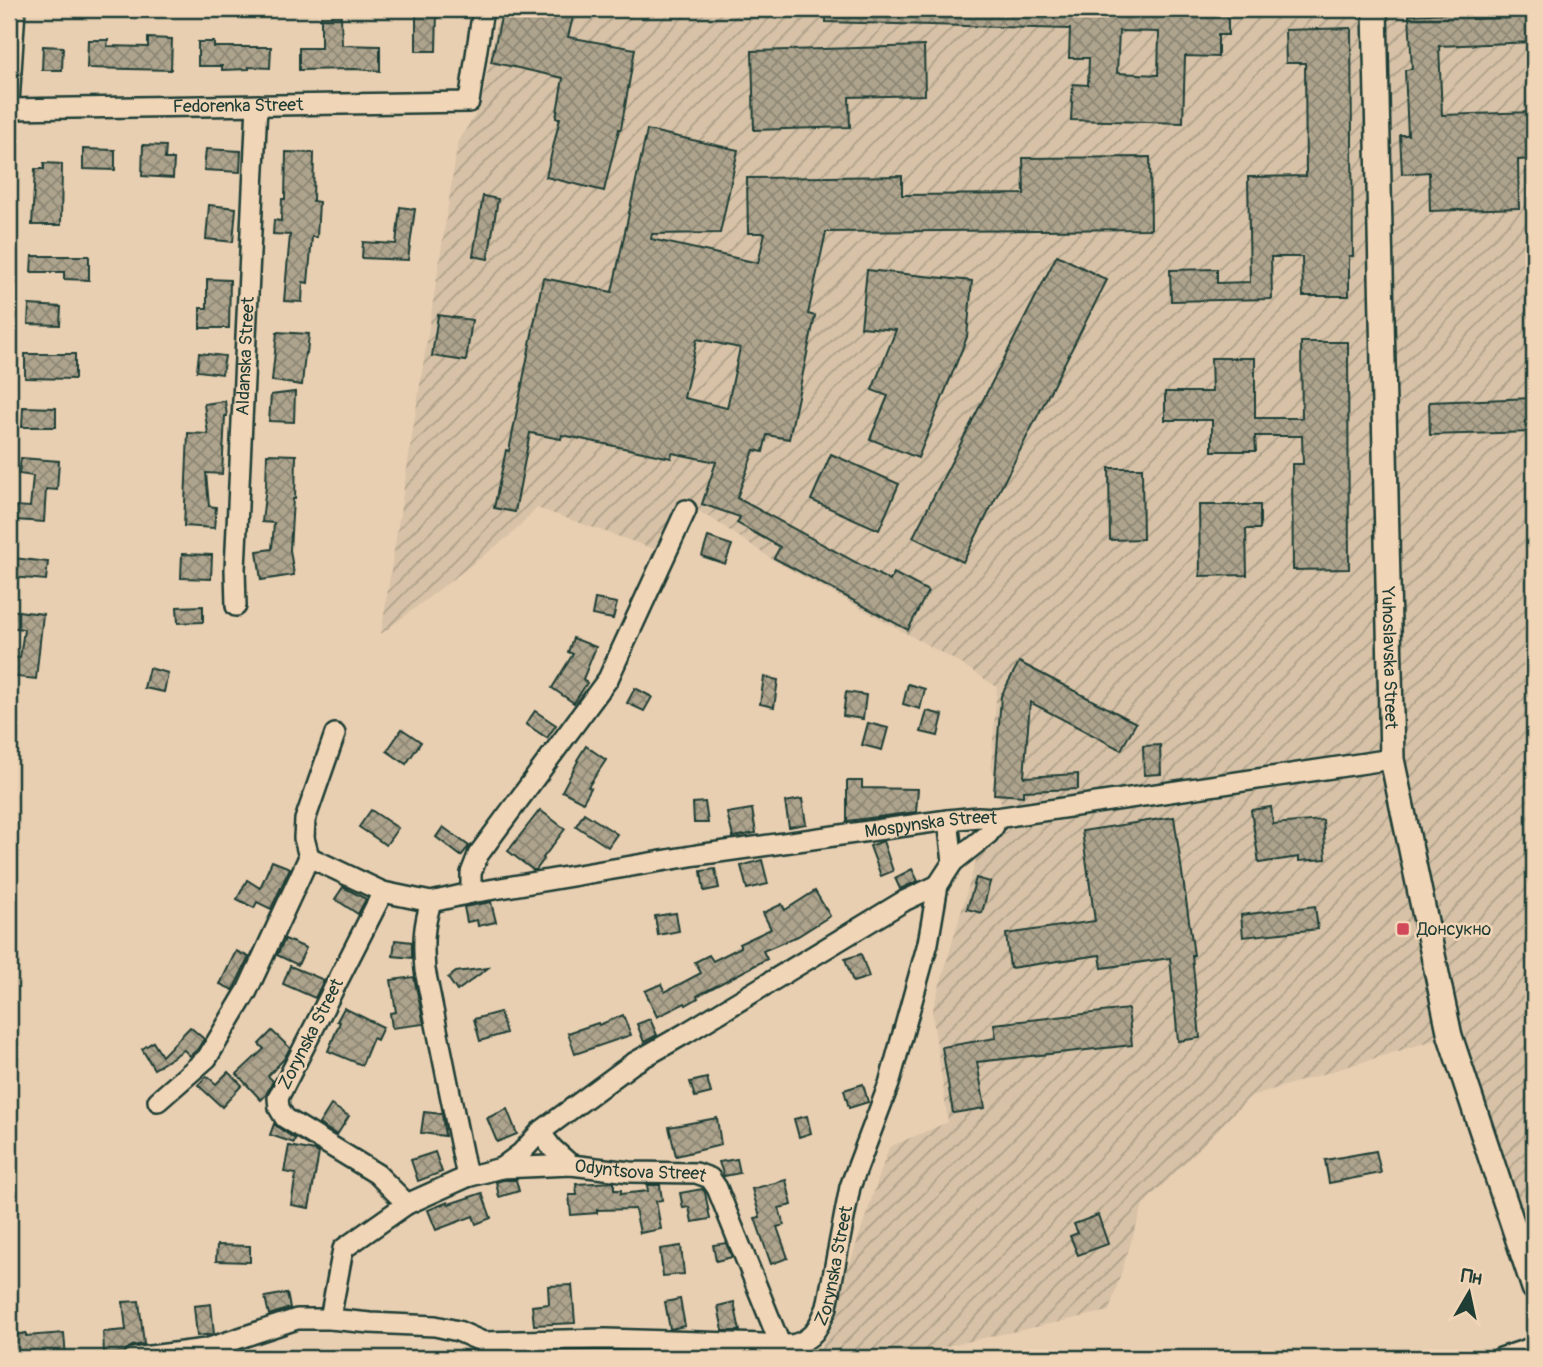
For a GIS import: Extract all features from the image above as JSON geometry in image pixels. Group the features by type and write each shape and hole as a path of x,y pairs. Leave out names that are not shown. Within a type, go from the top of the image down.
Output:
{"main road":[{"name":"Yuhoslavska Street","path":"1375,9 1392,759 1450,1037 1534,1287"}],"street":[{"path":"9,103 15,9"},
{"name":"Fedorenka Street","path":"9,109 468,102 483,9"},
{"name":"Aldanska Street","path":"236,606 235,569 257,105"},
{"path":"471,893 471,873 478,855 608,679 686,510"},
{"path":"158,1101 207,1058 247,991 309,857 304,838 305,820 335,734"},
{"name":"Mospynska Street","path":"309,857 383,892 431,902 697,855 978,817 996,818 1392,759"},
{"name":"Zorynska Street","path":"134,1358 206,1349 297,1319 435,1326 458,1331 483,1342 606,1339 781,1351 804,1343 821,1322 827,1307 850,1187 889,1084 928,943 938,886 953,862 988,834 996,818"},
{"path":"947,821 953,862"},
{"path":"330,1319 343,1249 407,1204 467,1177 501,1168 521,1153 540,1132 632,1064 904,901 938,886"},
{"name":"Zorynska Street","path":"383,892 278,1098 279,1108 285,1118 377,1174 407,1204"},
{"path":"431,902 425,918 425,970 467,1177"},
{"path":"540,1132 570,1165"},
{"name":"Odyntsova Street","path":"501,1168 570,1165 630,1172 696,1173 709,1178 717,1188 781,1351"},
{"path":"1501,1358 1534,1347"}],"shaded area":[{"path":"499,9 1366,9 1383,760 1441,1038 1251,1096 1143,1205 1109,1311 892,1358 818,1358 889,1147 948,1122 932,1012 979,850 1008,830 991,766 997,687 960,663 773,560 681,501 657,550 537,508 512,534 381,634 458,142 481,105"},
{"path":"1384,9 1534,9 1534,1260 1458,1034 1401,758"}],"building":[{"path":"503,9 575,9 568,37 635,49 621,129 604,191 546,177 560,118 556,118 563,78 491,62"},
{"path":"826,9 1188,9 1188,16 1228,16 1228,35 1218,35 1218,57 1185,56 1183,123 1071,120 1073,84 1088,85 1089,58 1069,58 1070,29 826,22","holes":["1119,31 1159,32 1158,75 1117,73"]},
{"path":"416,12 437,12 436,51 416,51"},
{"path":"1472,12 1472,19 1534,17 1534,42 1439,46 1442,115 1534,112 1534,159 1518,160 1519,208 1430,211 1429,172 1402,174 1400,135 1408,135 1405,70 1412,69 1409,15"},
{"path":"321,16 341,16 342,45 380,46 380,71 299,70 299,48 321,48"},
{"path":"1351,28 1353,256 1349,256 1349,296 1303,296 1302,257 1271,257 1272,299 1171,301 1170,270 1217,269 1217,283 1250,282 1248,177 1306,176 1305,63 1286,63 1285,30"},
{"path":"148,38 172,39 171,70 87,68 88,40 108,40 107,46 148,47"},
{"path":"198,42 214,42 214,47 271,47 270,68 222,70 222,66 198,66"},
{"path":"43,46 63,47 62,70 42,70"},
{"path":"924,46 925,95 849,97 850,127 754,130 752,51"},
{"path":"647,130 738,150 720,233 652,234 651,239 758,263 765,233 748,233 747,178 902,176 902,195 1024,194 1023,158 1150,157 1151,229 826,232 808,314 815,316 789,439 767,435 763,452 754,450 737,498 890,581 894,573 928,591 908,630 774,558 780,547 737,523 740,517 702,504 716,462 672,453 671,458 562,435 561,439 530,433 515,512 494,508 506,450 509,451 543,278 612,292","holes":["697,339 740,348 727,408 684,398"]},
{"path":"143,145 166,146 165,159 174,159 173,178 142,176"},
{"path":"83,149 115,150 115,170 83,169"},
{"path":"206,149 241,151 240,172 204,170"},
{"path":"286,152 314,153 313,201 319,202 317,237 312,237 308,283 303,282 302,302 284,301 290,235 273,234 274,220 281,221 282,199 285,199"},
{"path":"44,163 62,164 61,225 32,225 35,169 44,169"},
{"path":"483,196 498,199 488,259 473,256"},
{"path":"209,205 236,208 233,242 206,239"},
{"path":"400,207 415,209 408,260 362,258 363,242 396,244"},
{"path":"1057,255 1107,280 963,562 913,537"},
{"path":"32,256 89,256 89,280 64,279 64,272 31,272"},
{"path":"867,270 972,281 967,337 918,458 870,439 888,396 872,390 896,330 861,327"},
{"path":"207,279 230,280 229,328 200,328 200,308 207,308"},
{"path":"29,305 61,307 60,325 28,324"},
{"path":"438,315 472,320 466,361 432,356"},
{"path":"277,332 309,334 302,385 272,381"},
{"path":"1301,342 1348,342 1349,569 1293,570 1292,464 1303,464 1302,436 1255,436 1256,451 1212,451 1212,420 1165,420 1165,392 1212,392 1211,358 1255,358 1255,418 1302,418"},
{"path":"199,353 225,356 222,374 197,371"},
{"path":"25,354 75,354 75,379 25,378"},
{"path":"295,392 294,422 269,421 271,395"},
{"path":"1534,398 1534,432 1430,435 1429,402"},
{"path":"225,401 227,416 222,474 206,473 209,506 216,507 214,528 184,526 188,433 208,434 204,404"},
{"path":"23,407 56,408 56,427 22,427"},
{"path":"267,454 296,455 290,550 294,575 261,580 257,551 272,549 274,523 262,522"},
{"path":"831,454 899,484 879,530 811,500"},
{"path":"21,458 59,461 57,490 46,489 44,522 15,520 16,506 30,507 33,476 19,474"},
{"path":"1109,468 1142,468 1143,539 1110,540"},
{"path":"1199,505 1260,505 1260,529 1246,529 1247,575 1200,576"},
{"path":"708,537 732,545 725,564 702,556"},
{"path":"182,554 212,555 211,579 181,578"},
{"path":"13,558 48,562 46,580 11,577"},
{"path":"595,599 617,603 613,619 592,615"},
{"path":"203,606 203,622 178,623 177,607"},
{"path":"9,610 43,614 36,679 9,676 9,657 20,658 24,629 9,627"},
{"path":"573,638 596,647 583,679 587,683 574,703 552,688 573,654 568,652"},
{"path":"1019,662 1136,723 1121,750 1030,702 1024,777 1078,774 1078,789 1023,791 1023,796 994,794 1001,696"},
{"path":"149,668 168,673 164,692 144,688"},
{"path":"764,677 778,680 774,707 760,704"},
{"path":"908,684 925,689 920,709 903,704"},
{"path":"635,688 652,697 644,711 627,703"},
{"path":"846,692 866,695 863,719 843,716"},
{"path":"535,711 556,725 547,738 526,724"},
{"path":"927,711 943,715 938,736 921,732"},
{"path":"868,723 888,728 882,750 862,745"},
{"path":"402,729 421,742 406,764 387,751"},
{"path":"1160,745 1161,774 1144,775 1143,746"},
{"path":"586,746 606,760 588,787 591,788 583,802 562,791"},
{"path":"847,781 862,781 862,788 918,789 916,812 847,821"},
{"path":"802,799 806,824 789,827 785,802"},
{"path":"705,802 708,823 694,823 693,803"},
{"path":"1271,807 1273,824 1323,820 1326,859 1299,861 1299,857 1259,863 1251,810"},
{"path":"752,809 756,833 733,837 727,813"},
{"path":"371,810 398,828 386,845 359,827"},
{"path":"540,810 565,829 536,870 533,870 508,851"},
{"path":"584,813 617,834 608,847 576,826"},
{"path":"1174,817 1194,955 1200,1038 1178,1041 1170,958 1102,968 1100,955 1010,968 1006,934 1095,921 1082,831"},
{"path":"443,827 469,846 461,856 436,837"},
{"path":"883,841 893,871 881,876 870,846"},
{"path":"762,860 768,884 747,889 741,866"},
{"path":"272,861 290,868 271,909 257,902 254,908 237,899 247,880 260,888"},
{"path":"715,869 719,888 704,891 701,871"},
{"path":"912,869 918,881 900,889 895,878"},
{"path":"976,878 990,882 982,913 967,909"},
{"path":"343,887 366,899 358,914 335,899"},
{"path":"815,891 830,916 798,936 763,951 767,959 697,996 698,998 686,1005 685,1003 657,1017 645,991 661,984 665,992 701,973 695,962 709,955 713,961 741,947 739,944 771,929 763,913 782,904 785,910"},
{"path":"491,902 496,922 478,926 477,920 467,922 464,907"},
{"path":"1315,906 1318,929 1243,937 1241,915"},
{"path":"676,913 679,931 658,935 655,916"},
{"path":"285,939 306,948 298,965 277,955"},
{"path":"395,940 412,942 412,958 393,956"},
{"path":"236,951 249,957 233,990 220,984"},
{"path":"861,954 869,977 853,982 845,959"},
{"path":"290,966 324,980 315,998 283,984"},
{"path":"488,968 457,991 448,978 456,972"},
{"path":"414,977 424,1024 392,1028 390,1013 396,1012 391,980"},
{"path":"344,1008 383,1027 377,1040 373,1038 362,1065 328,1051"},
{"path":"1128,1009 1132,1045 977,1062 985,1108 953,1113 942,1047 996,1038 994,1024"},
{"path":"500,1012 506,1033 480,1041 474,1019"},
{"path":"623,1015 631,1035 575,1054 568,1033"},
{"path":"650,1019 657,1035 644,1042 637,1024"},
{"path":"190,1027 204,1039 197,1050 190,1056 184,1050 154,1069 142,1049 153,1042 162,1056"},
{"path":"272,1031 290,1048 268,1076 273,1081 261,1100 237,1074 264,1049 259,1044"},
{"path":"228,1072 242,1085 222,1107 198,1085 207,1076 216,1084"},
{"path":"707,1078 711,1093 695,1097 690,1082"},
{"path":"863,1084 868,1102 849,1108 844,1090"},
{"path":"331,1105 349,1116 337,1135 319,1124"},
{"path":"507,1109 517,1134 497,1142 487,1118"},
{"path":"424,1112 442,1114 445,1136 421,1133"},
{"path":"807,1116 811,1133 799,1137 794,1119"},
{"path":"717,1118 721,1145 676,1156 669,1127"},
{"path":"274,1124 295,1139 294,1143 270,1135"},
{"path":"289,1146 319,1153 309,1208 291,1205 296,1174 284,1172"},
{"path":"1376,1151 1381,1173 1329,1183 1325,1160"},
{"path":"435,1152 442,1172 418,1181 411,1160"},
{"path":"737,1159 740,1173 724,1176 719,1162"},
{"path":"516,1180 519,1191 499,1197 496,1182"},
{"path":"786,1180 792,1205 779,1208 784,1225 777,1227 788,1258 771,1264 755,1218 760,1217 752,1189"},
{"path":"614,1182 614,1190 621,1190 621,1194 648,1191 647,1185 660,1185 662,1200 656,1201 661,1229 640,1233 635,1209 597,1210 597,1213 571,1215 569,1195 577,1195 576,1184"},
{"path":"702,1189 705,1192 710,1219 692,1222 689,1207 683,1208 680,1193"},
{"path":"482,1193 491,1218 476,1224 473,1216 436,1230 428,1210"},
{"path":"1098,1215 1108,1244 1078,1255 1070,1236 1078,1233 1074,1224"},
{"path":"726,1243 732,1257 716,1261 713,1245"},
{"path":"217,1245 250,1246 250,1262 216,1261"},
{"path":"681,1246 684,1274 663,1276 660,1249"},
{"path":"572,1285 575,1323 534,1325 532,1306 549,1304 548,1286"},
{"path":"287,1293 290,1308 269,1315 265,1297"},
{"path":"680,1299 685,1326 670,1329 665,1302"},
{"path":"139,1301 144,1344 132,1346 124,1352 104,1354 103,1332 126,1330 123,1302"},
{"path":"734,1302 740,1331 723,1331 718,1306"},
{"path":"211,1304 214,1334 197,1336 194,1306"},
{"path":"26,1333 26,1336 64,1333 66,1358 9,1358 9,1336"}],"place":[{"name":"Донсукно","path":"1403,929"}]}
